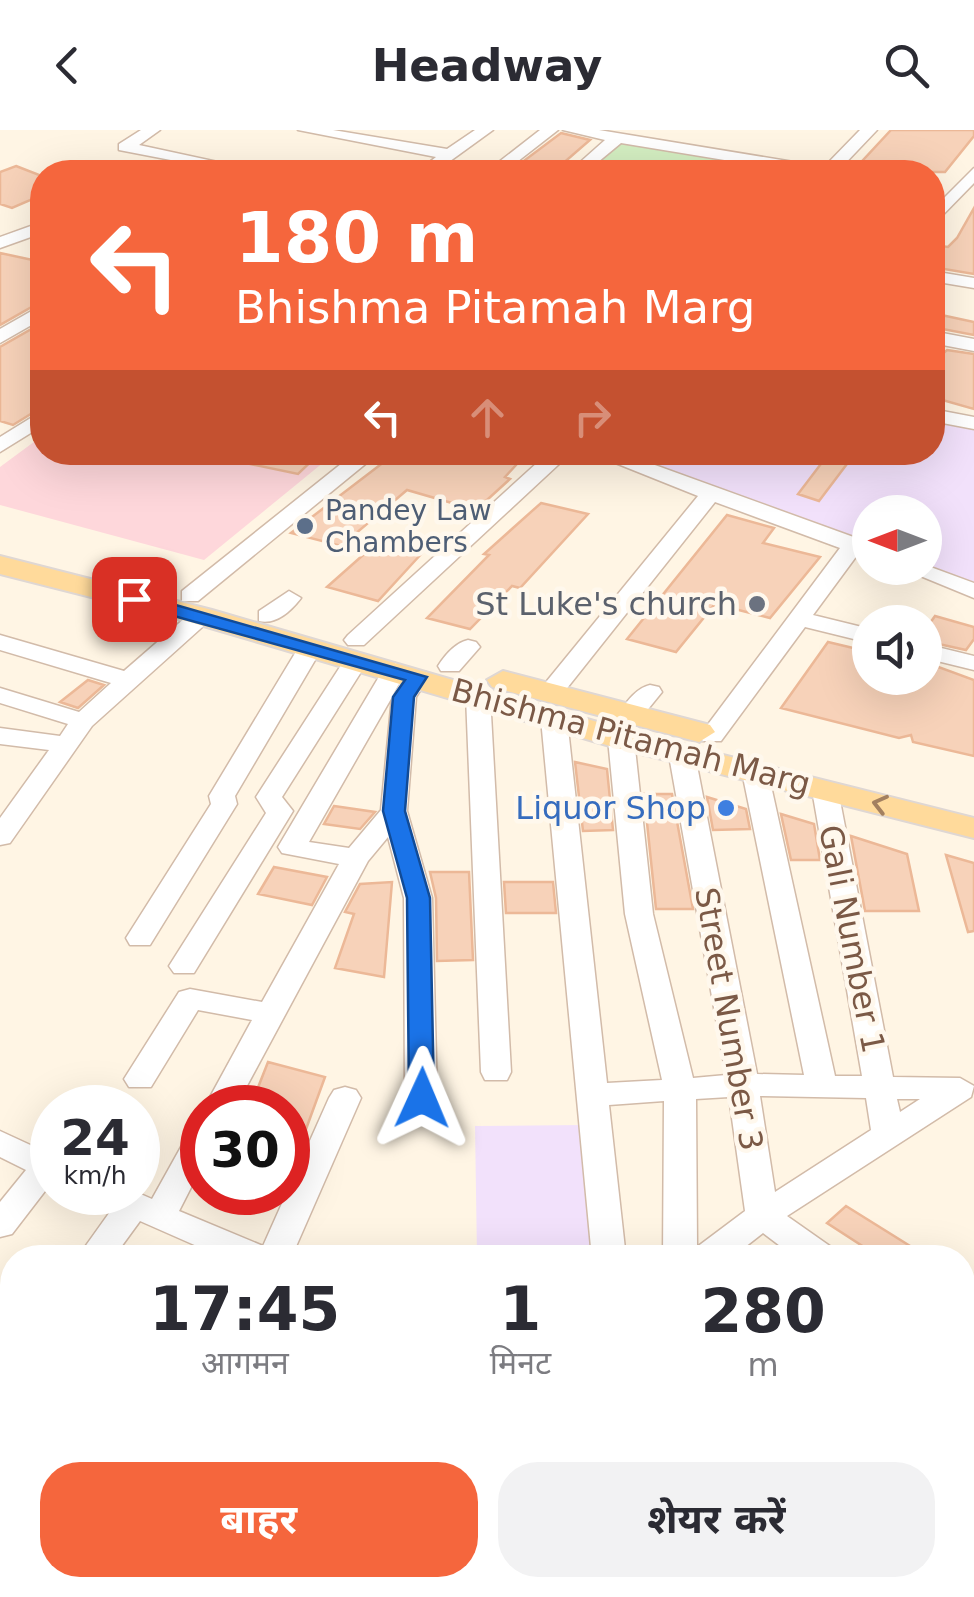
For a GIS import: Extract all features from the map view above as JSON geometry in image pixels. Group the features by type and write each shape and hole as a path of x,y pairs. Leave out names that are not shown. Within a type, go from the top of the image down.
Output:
{"main road":[{"name":"Bhishma Pitamah Marg","path":"0,545 195,606 309,650 459,656 552,706"},
{"name":"Bhishma Pitamah Marg","path":"0,565 195,606 278,607 406,674 478,696 634,715 974,804"},
{"name":"Bhishma Pitamah Marg","path":"634,715 682,750 974,828"}],"street":[{"path":"152,130 125,146 179,160"},
{"path":"306,130 452,155"},
{"path":"444,160 485,130"},
{"path":"510,160 550,130"},
{"path":"571,130 752,160"},
{"path":"835,130 866,132"},
{"path":"838,160 866,132"},
{"path":"591,160 616,138"},
{"path":"945,206 974,172"},
{"path":"945,193 974,197"},
{"path":"5,236 30,230"},
{"path":"5,236 30,243"},
{"path":"945,278 974,283"},
{"path":"0,337 30,318"},
{"path":"945,339 974,344"},
{"path":"945,417 974,422"},
{"path":"0,446 30,425"},
{"path":"0,837 83,721 128,680 195,606 355,465"},
{"path":"184,966 280,811 268,802 269,797 356,650 548,465"},
{"path":"633,465 852,545"},
{"path":"607,1245 552,706 711,494"},
{"path":"712,736 797,618 852,558"},
{"path":"942,579 974,591"},
{"path":"797,618 852,632"},
{"path":"0,642 128,680"},
{"path":"140,938 224,804 222,796 309,650"},
{"path":"942,655 974,663"},
{"path":"406,674 394,811 418,898 422,1098"},
{"path":"356,858 292,848 406,674"},
{"path":"0,695 83,721"},
{"path":"478,696 496,1072"},
{"path":"634,715 639,914 680,1090 680,1245"},
{"path":"4,743 66,744"},
{"name":"Street Number 3","path":"682,750 743,1085 762,1216"},
{"path":"755,772 822,1086"},
{"name":"Gali Number 1","path":"824,790 888,1136"},
{"path":"232,1085 356,858 394,811"},
{"path":"140,1079 190,999 271,1013"},
{"path":"594,1095 743,1085 967,1087"},
{"path":"724,1245 762,1216 967,1087"},
{"path":"280,1245 344,1098"},
{"path":"0,1143 30,1157"},
{"path":"160,1178 180,1158"},
{"path":"0,1224 30,1190"},
{"path":"103,1245 125,1215"},
{"path":"156,1215 227,1245"},
{"path":"762,1216 803,1245"}],"shaded area":[{"path":"945,417 974,423 974,591 942,576 942,495 852,495 852,545 631,465 945,465"},
{"path":"30,445 30,465 320,465 204,560 0,505 0,467"},
{"path":"585,1125 593,1245 477,1245 475,1126"}],"green space":[{"path":"620,142 732,160 598,160"}],"building":[{"path":"891,130 974,130 974,136 945,172 945,160 863,160"},
{"path":"561,133 590,140 567,160 525,160"},
{"path":"16,166 30,171 30,200 12,208 0,204 0,172"},
{"path":"974,208 974,274 945,269 945,247 957,238"},
{"path":"0,253 30,259 30,308 0,325"},
{"path":"945,316 974,322 974,335 945,329"},
{"path":"30,330 30,414 13,425 0,421 0,347"},
{"path":"945,352 974,354 974,409 945,401"},
{"path":"255,465 307,465 298,474"},
{"path":"380,465 516,465 505,477 510,479 476,510 407,490 341,546 291,533"},
{"path":"820,465 846,465 819,501 798,494"},
{"path":"541,503 588,514 520,588 512,586 470,629 427,618 489,555 484,554"},
{"path":"727,515 774,528 763,543 820,557 770,618 715,604 676,652 627,639"},
{"path":"380,540 423,552 378,601 327,587"},
{"path":"942,618 974,627 974,639 966,650 942,645"},
{"path":"828,642 852,648 852,695 942,695 942,668 974,680 974,756 913,742 911,735 899,738 781,708"},
{"path":"88,680 104,685 78,708 60,702"},
{"path":"575,762 607,769 613,830 583,831"},
{"path":"644,794 672,794 693,909 656,909"},
{"path":"707,797 746,809 750,829 713,830"},
{"path":"334,806 375,812 360,829 324,824"},
{"path":"781,814 814,824 820,860 791,860"},
{"path":"851,836 907,854 919,911 865,911"},
{"path":"946,855 974,863 974,931 968,932"},
{"path":"274,867 327,877 312,905 258,894"},
{"path":"430,872 469,872 473,960 437,961 436,898"},
{"path":"392,882 384,977 335,968 354,914 345,912 360,884"},
{"path":"504,882 553,882 556,913 506,913"},
{"path":"268,1062 325,1077 310,1118 310,1085 259,1085"},
{"path":"846,1206 908,1245 861,1245 827,1223"}],"place":[{"name":"Pandey Law Chambers","path":"305,526"},
{"name":"St Luke's church","path":"757,604"},
{"name":"Liquor Shop","path":"726,808"}],"route":[{"path":"134,599 264,638 417,677 404,697 394,811 406,843 418,898 424,1028 422,1098"}]}
